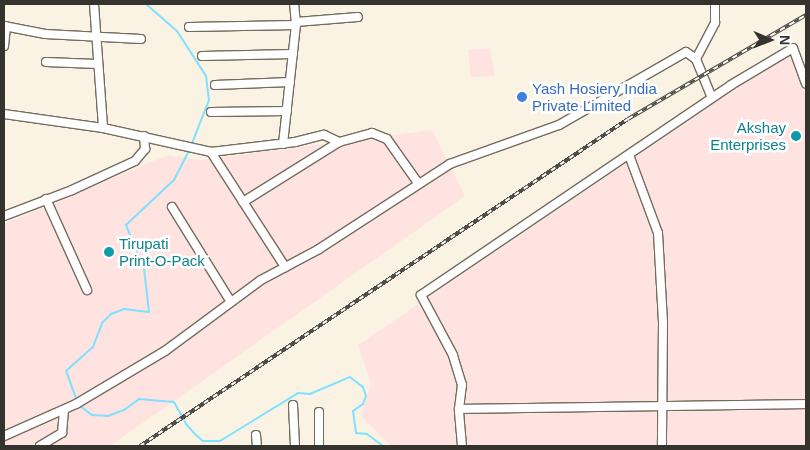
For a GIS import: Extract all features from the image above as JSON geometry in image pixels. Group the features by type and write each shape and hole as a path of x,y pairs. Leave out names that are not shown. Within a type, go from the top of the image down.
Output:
{"street":[{"path":"94,4 103,128"},
{"path":"283,144 296,24 294,4"},
{"path":"696,59 715,23 715,4"},
{"path":"189,27 296,24 358,17"},
{"path":"4,46 5,26 45,34 142,39"},
{"path":"462,444 459,408 462,385 453,355 421,295 514,234 712,98 793,48 804,72 806,84"},
{"path":"4,436 76,404 165,351 231,302 285,267 319,249 418,183 483,149 559,125 602,103 681,54 690,53 696,59 712,98"},
{"path":"202,56 293,54"},
{"path":"46,62 97,64"},
{"path":"215,85 290,82"},
{"path":"211,112 287,111"},
{"path":"4,114 103,128 211,152 283,144 324,135 339,142"},
{"path":"243,202 339,142 363,134 380,135 387,139 418,183"},
{"path":"4,216 135,161 145,149 144,136"},
{"path":"211,152 285,267"},
{"path":"629,155 658,233 662,322 660,406 662,446"},
{"path":"46,199 87,290"},
{"path":"172,207 231,302"},
{"path":"459,408 806,404"},
{"path":"293,405 295,446"},
{"path":"40,446 62,433 64,410"},
{"path":"319,412 320,446"},
{"path":"256,435 257,446"}],"shaded area":[{"path":"490,48 495,76 471,77 468,50"},
{"path":"792,51 806,90 806,446 391,446 361,416 371,384 358,345"},
{"path":"432,130 465,196 110,446 4,446 4,224 168,155 199,160"}],"waterway":[{"path":"146,4 177,31 206,76 209,100 191,146"},
{"path":"77,401 66,371 93,347 102,323 111,314 124,309 149,312 144,269 126,225 174,180 189,150"},
{"path":"79,405 92,415 108,416 124,410 139,399 174,402 186,424 203,441 220,441 298,393 310,394 350,377 363,387 366,396 363,404 353,411 356,433 367,434 383,446"}],"railway":[{"path":"140,446 628,119 806,15"}],"place":[{"name":"Yash Hosiery India Private Limited","path":"522,97"},
{"name":"Akshay Enterprises","path":"796,136"},
{"name":"Tirupati Print-O-Pack","path":"109,252"}]}
